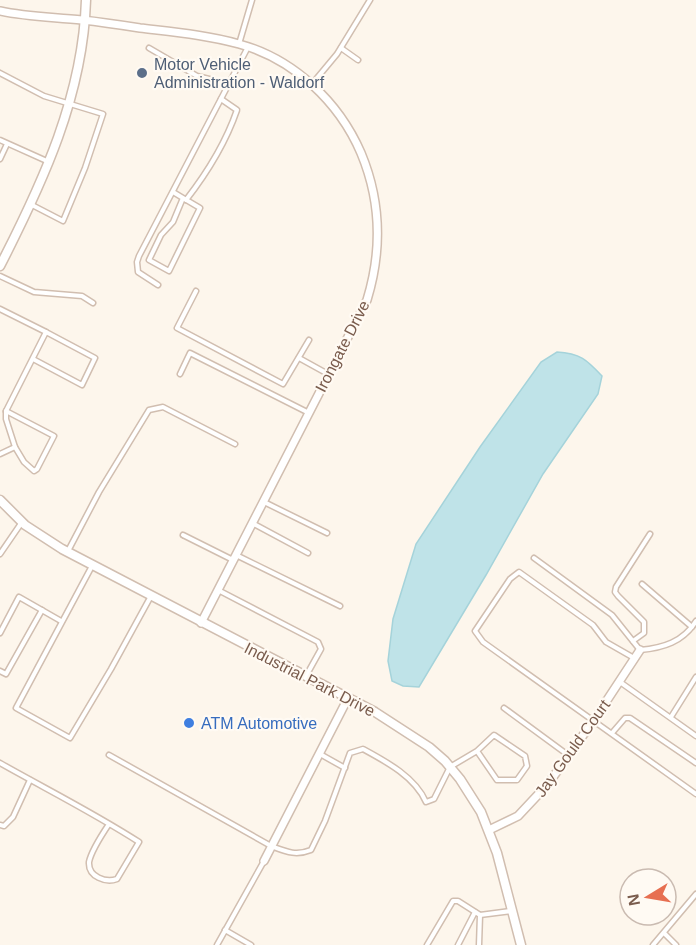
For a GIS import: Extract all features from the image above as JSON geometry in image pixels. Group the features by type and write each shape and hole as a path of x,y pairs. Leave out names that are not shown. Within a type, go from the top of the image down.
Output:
{"street":[{"path":"0,266 49,163 69,103 76,75 86,0"},
{"name":"Irongate Drive","path":"0,11 180,32 248,47 290,68 336,108 356,140 372,185 378,243 367,300 201,623"},
{"name":"Industrial Park Drive","path":"0,500 38,535 67,552 348,698 413,735 450,767 473,798 489,830 497,853 521,945"},
{"name":"Jay Gould Court","path":"489,830 510,822 524,812 569,756 640,650"},
{"path":"264,861 348,698"}],"lane":[{"path":"239,44 252,0"},
{"path":"311,85 341,48 370,0"},
{"path":"158,285 138,272 137,262 248,47"},
{"path":"148,48 197,76 229,84"},
{"path":"341,48 358,60"},
{"path":"0,73 44,96 103,114 85,168 63,221 31,205"},
{"path":"173,192 185,199 200,208 169,271 149,260 161,235 173,222 185,199 222,145 234,120 237,110 221,99"},
{"path":"0,140 49,163"},
{"path":"0,159 7,144"},
{"path":"0,276 34,292 82,296 93,303"},
{"path":"196,291 177,328 283,384 309,340"},
{"path":"0,309 95,358 82,385 33,359"},
{"path":"6,411 54,436 37,470 34,471 24,462 15,447 6,411 46,332"},
{"path":"180,374 190,353 309,413"},
{"path":"299,358 329,374"},
{"path":"67,552 99,492 149,410 163,407 235,444"},
{"path":"0,453 15,447"},
{"path":"262,501 327,533"},
{"path":"0,554 22,522"},
{"path":"252,523 308,553"},
{"path":"633,641 644,633 645,622 615,592 650,534"},
{"path":"183,535 340,606"},
{"path":"534,558 612,615 640,650 675,643 696,621"},
{"path":"92,565 16,708 70,738 151,596"},
{"path":"634,658 606,642 592,626 519,572 510,579 475,631 483,642 696,794"},
{"path":"642,584 692,627"},
{"path":"218,590 318,642 321,649 306,676"},
{"path":"0,633 19,597 61,621"},
{"path":"0,671 6,674 42,610"},
{"path":"670,717 696,677"},
{"path":"619,682 696,736"},
{"path":"504,708 569,756"},
{"path":"612,734 621,721 630,718 696,763"},
{"path":"109,755 271,846 292,854 300,854 312,850 350,753 363,749 392,765 422,793 426,802 434,799 450,767 477,751 494,735 525,756 527,766 517,780 497,780 477,751"},
{"path":"320,754 345,768"},
{"path":"0,764 109,824 139,842 117,879 110,882 99,879 91,870 89,863 109,824"},
{"path":"0,825 4,826 13,817 30,780"},
{"path":"217,945 264,861"},
{"path":"653,945 696,894"},
{"path":"427,945 453,901 458,901 480,915 511,911"},
{"path":"458,945 475,912"},
{"path":"478,945 480,915"},
{"path":"225,930 251,945"},
{"path":"663,933 676,945"}],"water":[{"path":"557,352 577,356 597,370 602,376 598,394 543,474 419,687 403,686 392,681 388,661 393,619 416,544 480,447 541,362"}],"place":[{"name":"Motor Vehicle Administration - Waldorf","path":"142,73"},
{"name":"ATM Automotive","path":"189,723"}]}
